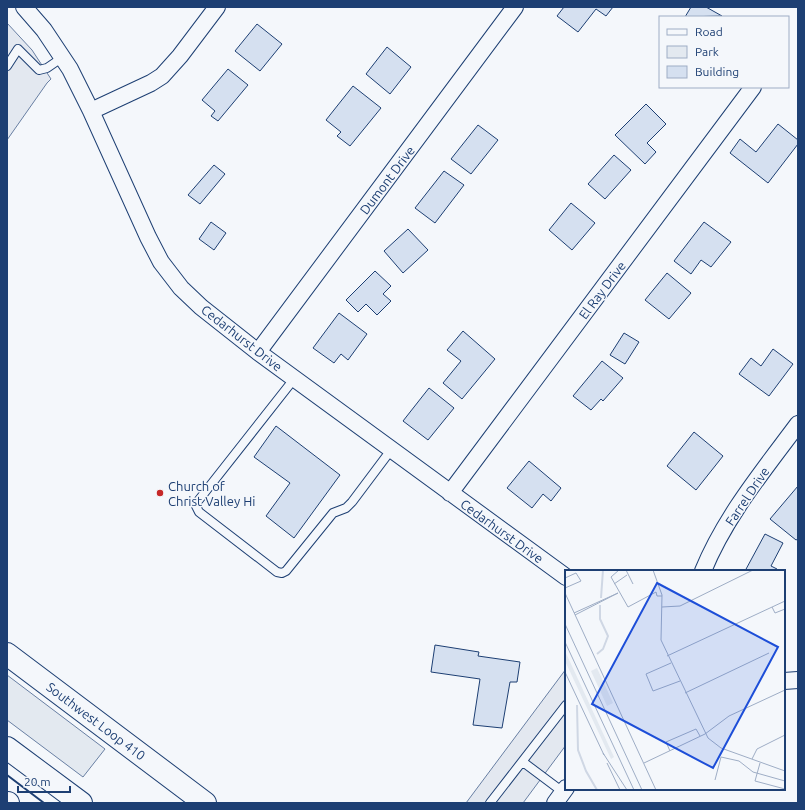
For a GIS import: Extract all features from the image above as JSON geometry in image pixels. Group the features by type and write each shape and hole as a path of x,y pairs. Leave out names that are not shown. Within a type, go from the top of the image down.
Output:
{"main road":[{"name":"Southwest Loop 410","path":"7,654 205,803"},
{"path":"7,748 81,803"}],"street":[{"name":"Cedarhurst Drive","path":"24,7 44,30 70,69 91,110 148,237 161,262 181,288 200,307 258,352 565,576"},
{"path":"91,110 152,83 162,76 180,56 217,7"},
{"name":"Dumont Drive","path":"258,352 515,7"},
{"name":"El Ray Drive","path":"450,493 752,88"},
{"name":"Farrel Drive","path":"703,570 710,553 731,517 746,494 798,424"},
{"path":"785,681 798,680"}],"lane":[{"path":"7,66 18,49 39,70 47,68 63,57"},
{"path":"294,379 198,501 196,506 199,512 278,572 282,573 286,571 333,513 346,508 352,502 391,450"},
{"path":"490,803 565,706"},
{"path":"522,762 561,795"}],"green space":[{"path":"7,675 105,749 83,777 7,720"}],"shaded area":[{"path":"7,23 32,50 51,79 7,140"},
{"path":"565,670 565,746 523,803 466,803"}],"building":[{"path":"564,7 613,7 606,16 596,9 578,32 557,16"},
{"path":"691,7 706,7 722,16 686,16"},
{"path":"257,24 282,44 260,71 235,51"},
{"path":"387,47 411,67 390,94 366,74"},
{"path":"228,69 248,85 218,121 211,116 215,111 202,100"},
{"path":"353,86 381,108 350,146 337,136 341,132 326,120"},
{"path":"646,104 666,124 647,143 656,152 645,164 615,135"},
{"path":"778,124 798,140 798,144 768,183 730,153 740,139 756,152"},
{"path":"478,125 498,140 471,174 451,159"},
{"path":"614,155 631,170 605,199 588,184"},
{"path":"214,165 225,174 200,204 188,195"},
{"path":"444,171 464,185 435,223 415,208"},
{"path":"571,203 595,223 572,250 549,230"},
{"path":"211,222 226,233 214,250 199,239"},
{"path":"704,222 731,242 711,267 701,260 691,274 674,261"},
{"path":"408,229 428,250 403,273 384,251"},
{"path":"375,271 391,286 383,294 391,301 377,315 366,304 358,312 346,300"},
{"path":"667,273 691,293 669,319 645,300"},
{"path":"339,313 367,334 348,360 341,354 334,363 313,348"},
{"path":"463,331 495,359 462,399 443,383 461,361 447,350"},
{"path":"624,333 639,342 625,364 610,355"},
{"path":"773,349 793,364 769,396 739,374 751,358 761,366"},
{"path":"602,361 623,378 603,401 601,399 591,410 573,396"},
{"path":"429,388 454,408 428,440 403,421"},
{"path":"276,426 340,475 294,538 266,516 290,483 254,457"},
{"path":"694,432 723,456 696,490 667,466"},
{"path":"529,461 561,488 551,501 543,494 532,508 507,488"},
{"path":"798,486 798,539 796,540 770,519"},
{"path":"765,534 783,543 771,566 776,570 746,570"},
{"path":"435,645 479,652 478,656 520,662 517,682 510,682 502,728 473,725 480,679 431,672"}],"wall":[{"path":"7,775 44,803"}],"place":[{"name":"Church of Christ Valley Hi","path":"160,493"}]}
